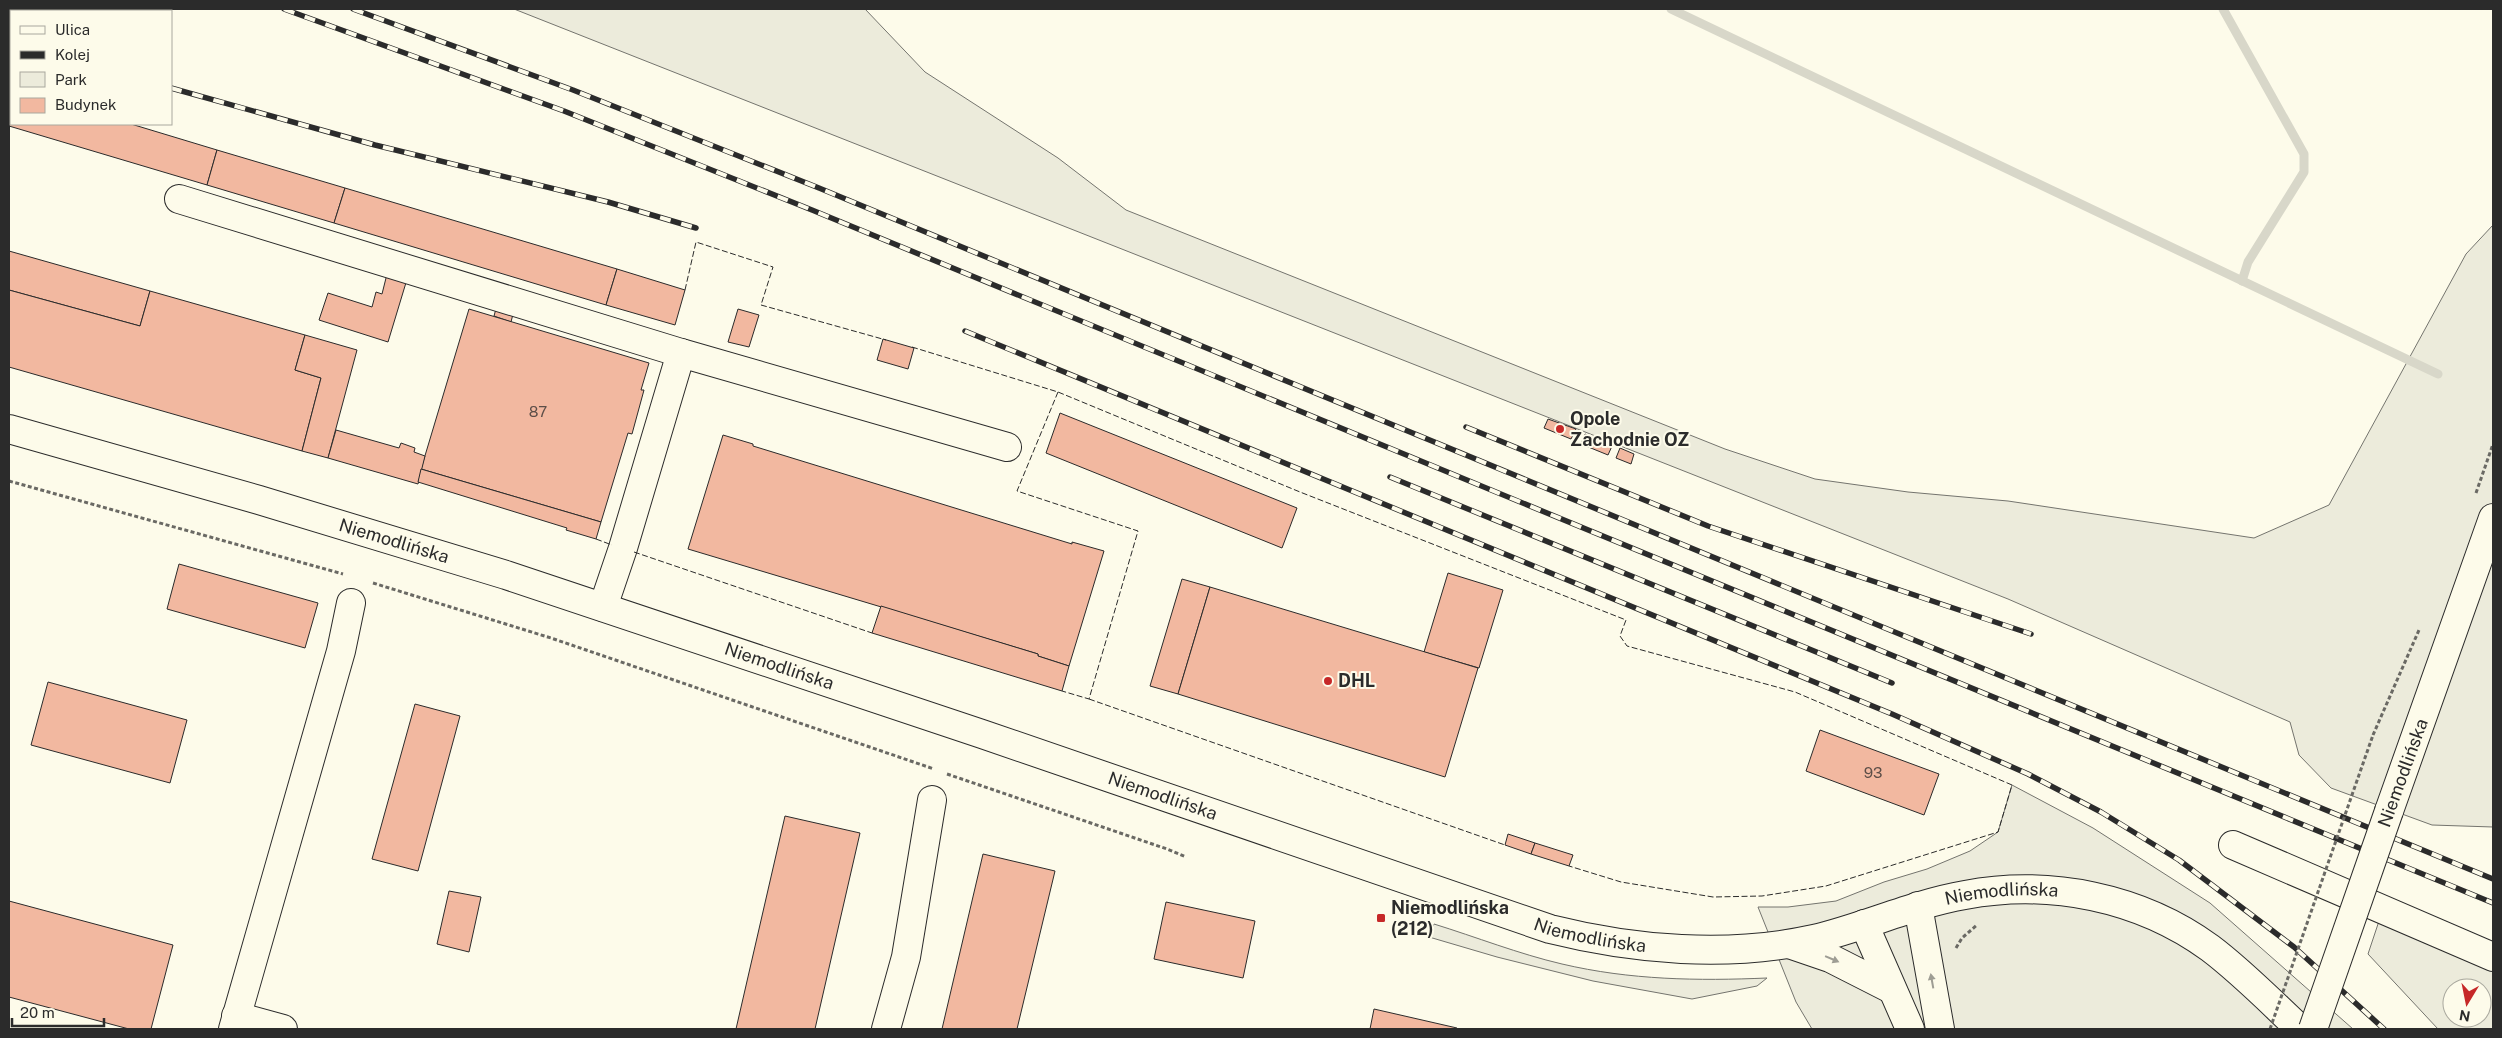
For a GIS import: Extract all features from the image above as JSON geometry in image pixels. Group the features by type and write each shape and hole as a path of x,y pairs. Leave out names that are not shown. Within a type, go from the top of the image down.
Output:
{"main road":[{"path":"179,199 682,353 1007,447"},
{"path":"603,607 623,548 682,353"},
{"name":"Niemodlińska","path":"9,429 268,503 506,575 982,734 1550,929 1619,944 1670,948 1742,948 1813,939 1918,906 1964,895 2012,888 2066,891 2125,904 2159,919 2210,947 2300,1029"},
{"name":"Niemodlińska","path":"2313,1029 2493,518"},
{"path":"284,1029 234,1023 341,651 350,603"},
{"path":"886,1029 906,957 932,800"},
{"path":"2233,845 2493,957"},
{"path":"1918,906 1940,1029"},
{"path":"1864,924 1910,1029"},
{"path":"1786,943 1830,958 1891,989"}],"path":[{"path":"9,481 348,576"},
{"path":"367,581 551,638 1128,835 1186,857"},
{"path":"2270,1029 2373,735"},
{"path":"1952,956 1962,938 1983,921"}],"green space":[{"path":"514,9 865,9 925,72 1058,158 1126,210 1725,449 1815,479 1908,492 2008,501 2254,538 2329,505 2466,254 2493,225 2493,827 2432,825 2331,788 2299,755 2290,722 2008,599"},
{"path":"2012,785 2093,828 2210,903 2353,1029 1812,1029 1796,1002 1758,907 1788,907 1836,901 1884,882 1927,869 1970,851 1998,832"},
{"path":"2386,900 2493,951 2493,1029 2438,1029 2368,954"},
{"path":"1434,924 1530,955 1588,969 1664,978 1767,978 1757,986 1692,999 1593,981 1497,957 1429,937"}],"building":[{"path":"9,87 10,125 134,125 217,150 207,185 9,126"},
{"path":"217,150 345,188 334,223 207,185"},
{"path":"345,188 617,269 606,305 334,223"},
{"path":"9,251 150,291 140,326 9,290"},
{"path":"617,269 685,290 675,325 606,305"},
{"path":"388,270 408,276 388,342 319,320 328,293 372,307 376,292 382,294"},
{"path":"9,290 140,326 150,291 305,335 295,370 321,378 302,451 9,367"},
{"path":"497,305 514,310 511,322 494,316"},
{"path":"469,309 649,363 632,434 628,433 601,522 421,469"},
{"path":"738,309 759,315 749,347 728,342"},
{"path":"305,335 357,350 328,458 302,451 321,378 295,370"},
{"path":"883,339 914,348 908,369 877,360"},
{"path":"1060,413 1297,508 1282,548 1046,453"},
{"name":"Opole Zachodnie OZ","path":"1548,419 1576,429 1571,439 1544,428"},
{"path":"336,430 399,448 401,443 415,448 414,452 425,456 418,484 328,458"},
{"name":"Opole Zachodnie OZ","path":"1585,434 1612,446 1608,455 1581,444"},
{"path":"723,435 753,444 753,446 1072,544 1072,542 1104,551 1069,666 1038,656 1038,654 688,549"},
{"name":"Opole Zachodnie OZ","path":"1620,448 1634,454 1631,464 1616,458"},
{"path":"421,469 601,522 596,539 566,530 567,528 418,482"},
{"path":"179,564 318,603 305,648 167,609"},
{"path":"1448,573 1503,590 1479,668 1424,652"},
{"path":"1182,579 1210,587 1178,694 1150,686"},
{"name":"DHL","path":"1210,587 1478,668 1445,777 1178,694"},
{"path":"881,606 1038,654 1038,656 1069,666 1062,691 872,633"},
{"path":"48,682 187,720 170,783 31,745"},
{"path":"415,704 460,716 418,871 372,859"},
{"path":"1820,730 1939,774 1924,815 1806,771"},
{"path":"785,816 860,833 815,1029 736,1029"},
{"path":"1508,834 1535,843 1531,854 1505,845"},
{"path":"1535,843 1573,855 1569,866 1531,854"},
{"path":"983,854 1055,871 1017,1029 942,1029"},
{"path":"449,891 481,897 469,952 437,944"},
{"path":"9,901 173,945 151,1029 129,1029 9,997"},
{"path":"1166,902 1255,921 1243,978 1154,959"},
{"path":"1374,1009 1457,1028 1457,1029 1370,1029"}],"waterway":[{"path":"1671,9 2438,374"},
{"path":"2223,9 2304,154 2304,172 2248,262 2242,281"}],"railway":[{"path":"284,9 564,111 812,210 2493,903"},
{"path":"353,9 573,90 819,188 2493,879"},
{"path":"172,88 375,145 608,202 696,228"},
{"path":"965,331 1892,714 2028,774 2101,812 2179,860 2294,947 2384,1029"},
{"path":"1466,427 1708,526 2031,634"},
{"path":"1390,477 1892,683"}],"fence":[{"path":"685,290 696,242 773,267 761,305 886,340"},
{"path":"912,347 1058,392 1300,492 1626,620 1620,636 1627,646 1795,692 2012,785 1998,832 1826,886 1762,896 1713,897 1621,882 1569,866"},
{"path":"1058,392 1017,491 1138,531 1089,699 1062,691"},
{"path":"596,539 612,545"},
{"path":"634,552 872,633"},
{"path":"1089,699 1505,845"}],"place":[{"name":"Opole Zachodnie OZ","path":"1560,429"},
{"name":"DHL","path":"1328,681"},
{"name":"Niemodlińska (212)","path":"1381,918"}]}
